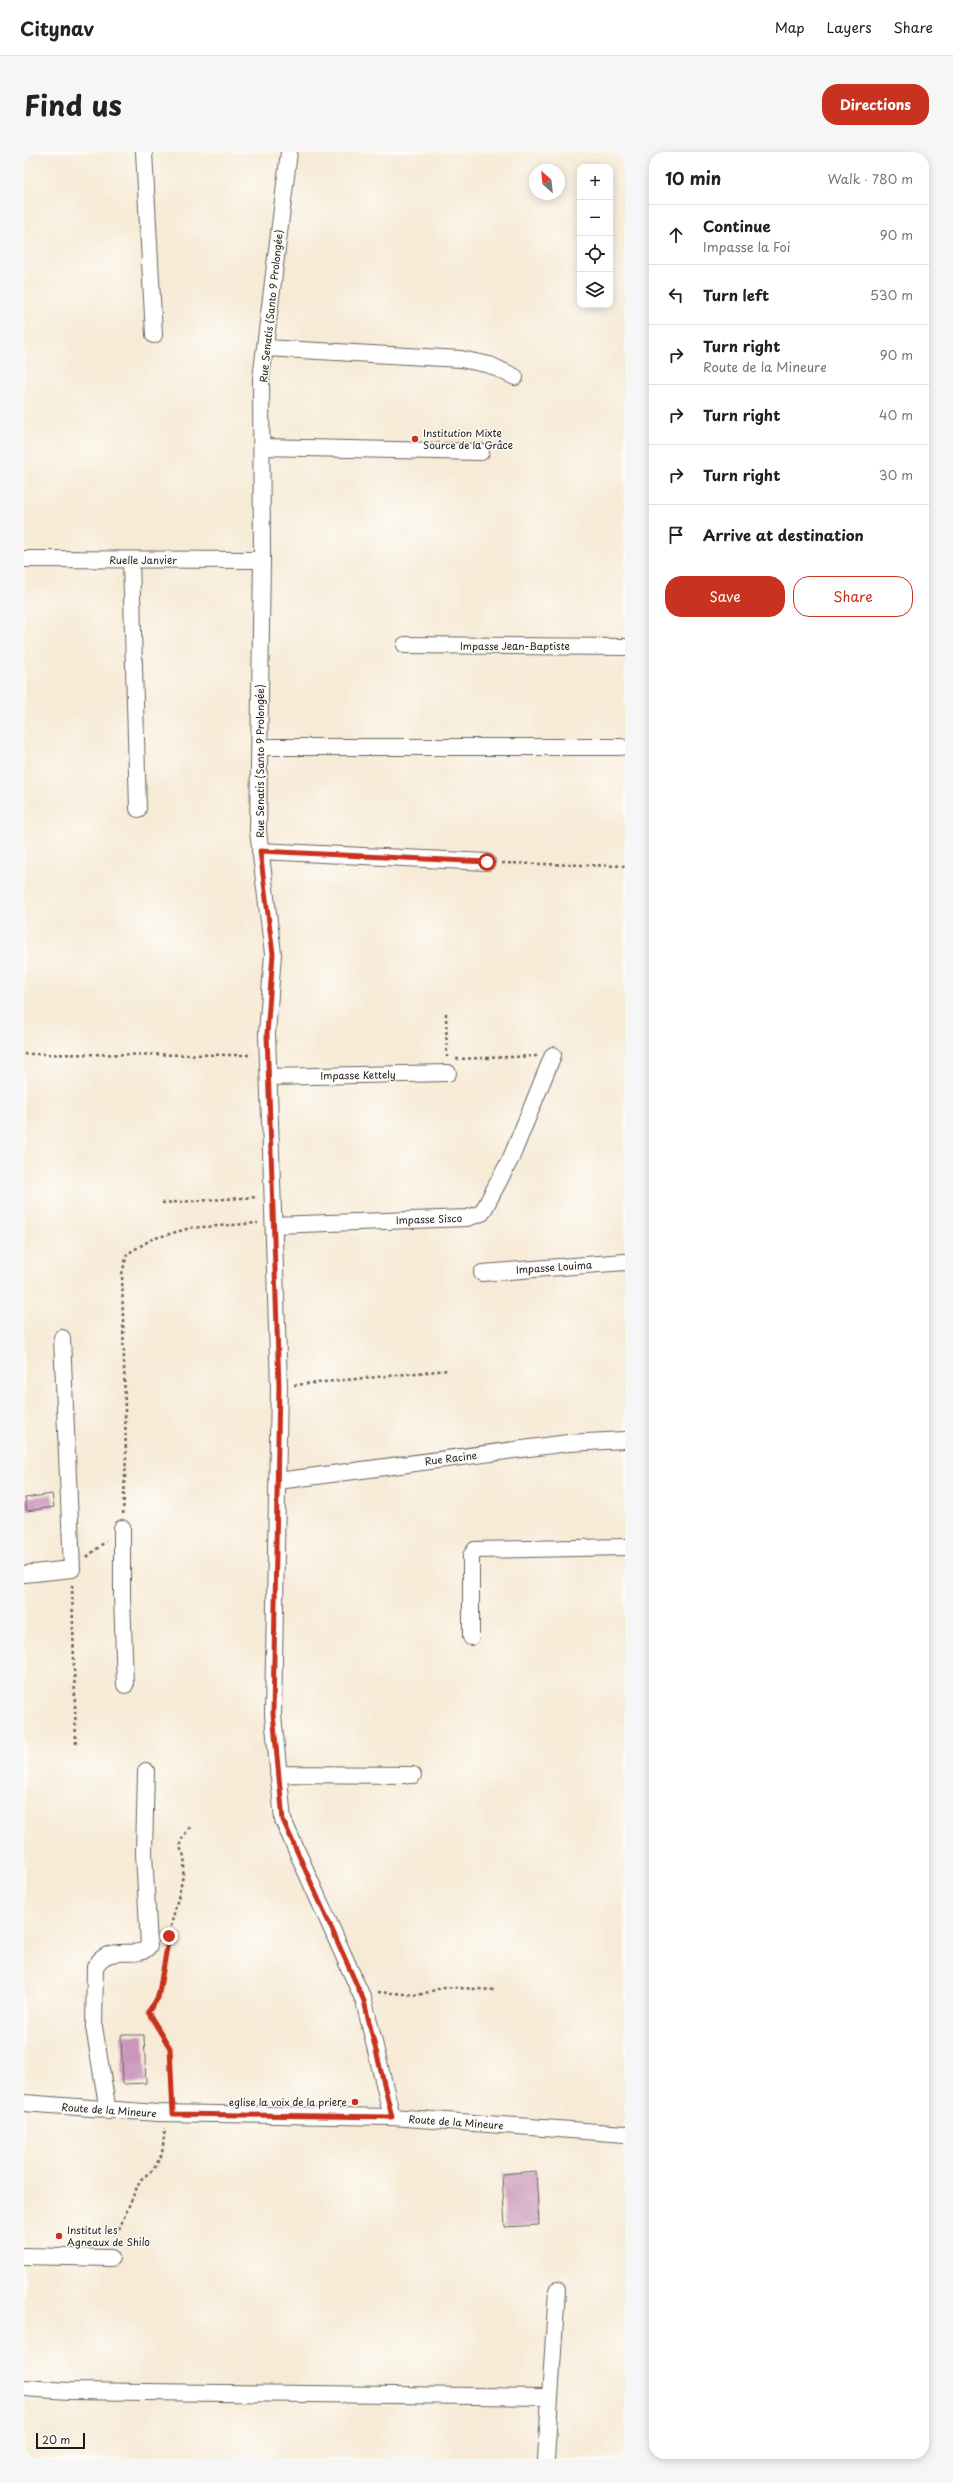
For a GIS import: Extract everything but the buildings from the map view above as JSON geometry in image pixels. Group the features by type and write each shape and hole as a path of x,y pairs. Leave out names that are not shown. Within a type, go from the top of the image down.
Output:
{"street":[{"path":"144,152 154,335"},
{"name":"Rue Senatis (Santo 9 Prolongée)","path":"289,152 261,379 262,560 258,831 273,954 267,1034 279,1386 273,1714 283,1820 364,2001 392,2117"},
{"path":"265,348 461,360 490,365 515,377"},
{"path":"262,447 481,452"},
{"name":"Ruelle Janvier","path":"24,559 262,560"},
{"path":"131,560 138,809"},
{"name":"Impasse Jean-Baptiste","path":"405,645 625,647"},
{"path":"259,747 621,747"},
{"path":"260,851 487,862"},
{"name":"Impasse Sisco","path":"274,1224 467,1218 482,1213 511,1158 553,1056"},
{"name":"Impasse Kettely","path":"269,1077 448,1067"},
{"name":"Impasse Louima","path":"482,1273 625,1262"},
{"path":"24,1574 72,1569 62,1338"},
{"name":"Rue Racine","path":"278,1481 568,1443 625,1440"},
{"path":"122,1528 122,1595 125,1685"},
{"path":"471,1637 471,1556 475,1550 625,1547"},
{"path":"108,2111 94,2027 95,1967 100,1959 110,1953 143,1951 149,1946 144,1853 146,1770"},
{"path":"278,1774 413,1775"},
{"name":"Route de la Mineure","path":"24,2104 108,2111 170,2114 392,2117 625,2134"},
{"path":"24,2256 111,2258"},
{"path":"546,2459 557,2290"},
{"path":"24,2388 69,2391 549,2397"}],"path":[{"path":"487,862 625,866"},
{"path":"446,1013 448,1067 553,1056"},
{"path":"24,1054 268,1055"},
{"path":"162,1203 273,1196"},
{"path":"76,1744 72,1569 122,1528 126,1456 122,1274 127,1254 152,1239 190,1228 274,1224"},
{"path":"279,1386 448,1370"},
{"path":"118,2229 140,2180 154,2169 162,2154 170,2114 170,2048 148,2012 158,1998 169,1936 185,1867 179,1848 180,1839 192,1825"},
{"path":"359,1990 419,1995 444,1987 494,1990"}],"place":[{"name":"Institution Mixte Source de la Grâce","path":"415,439"},
{"name":"eglise la voix de la priere","path":"355,2102"},
{"name":"Institut les Agneaux de Shilo","path":"59,2236"}],"route":[{"path":"169,1936 158,1998 148,2012 170,2048 173,2114 392,2117 364,2001 283,1820 273,1714 279,1386 267,1034 273,954 260,851 487,862"}]}
